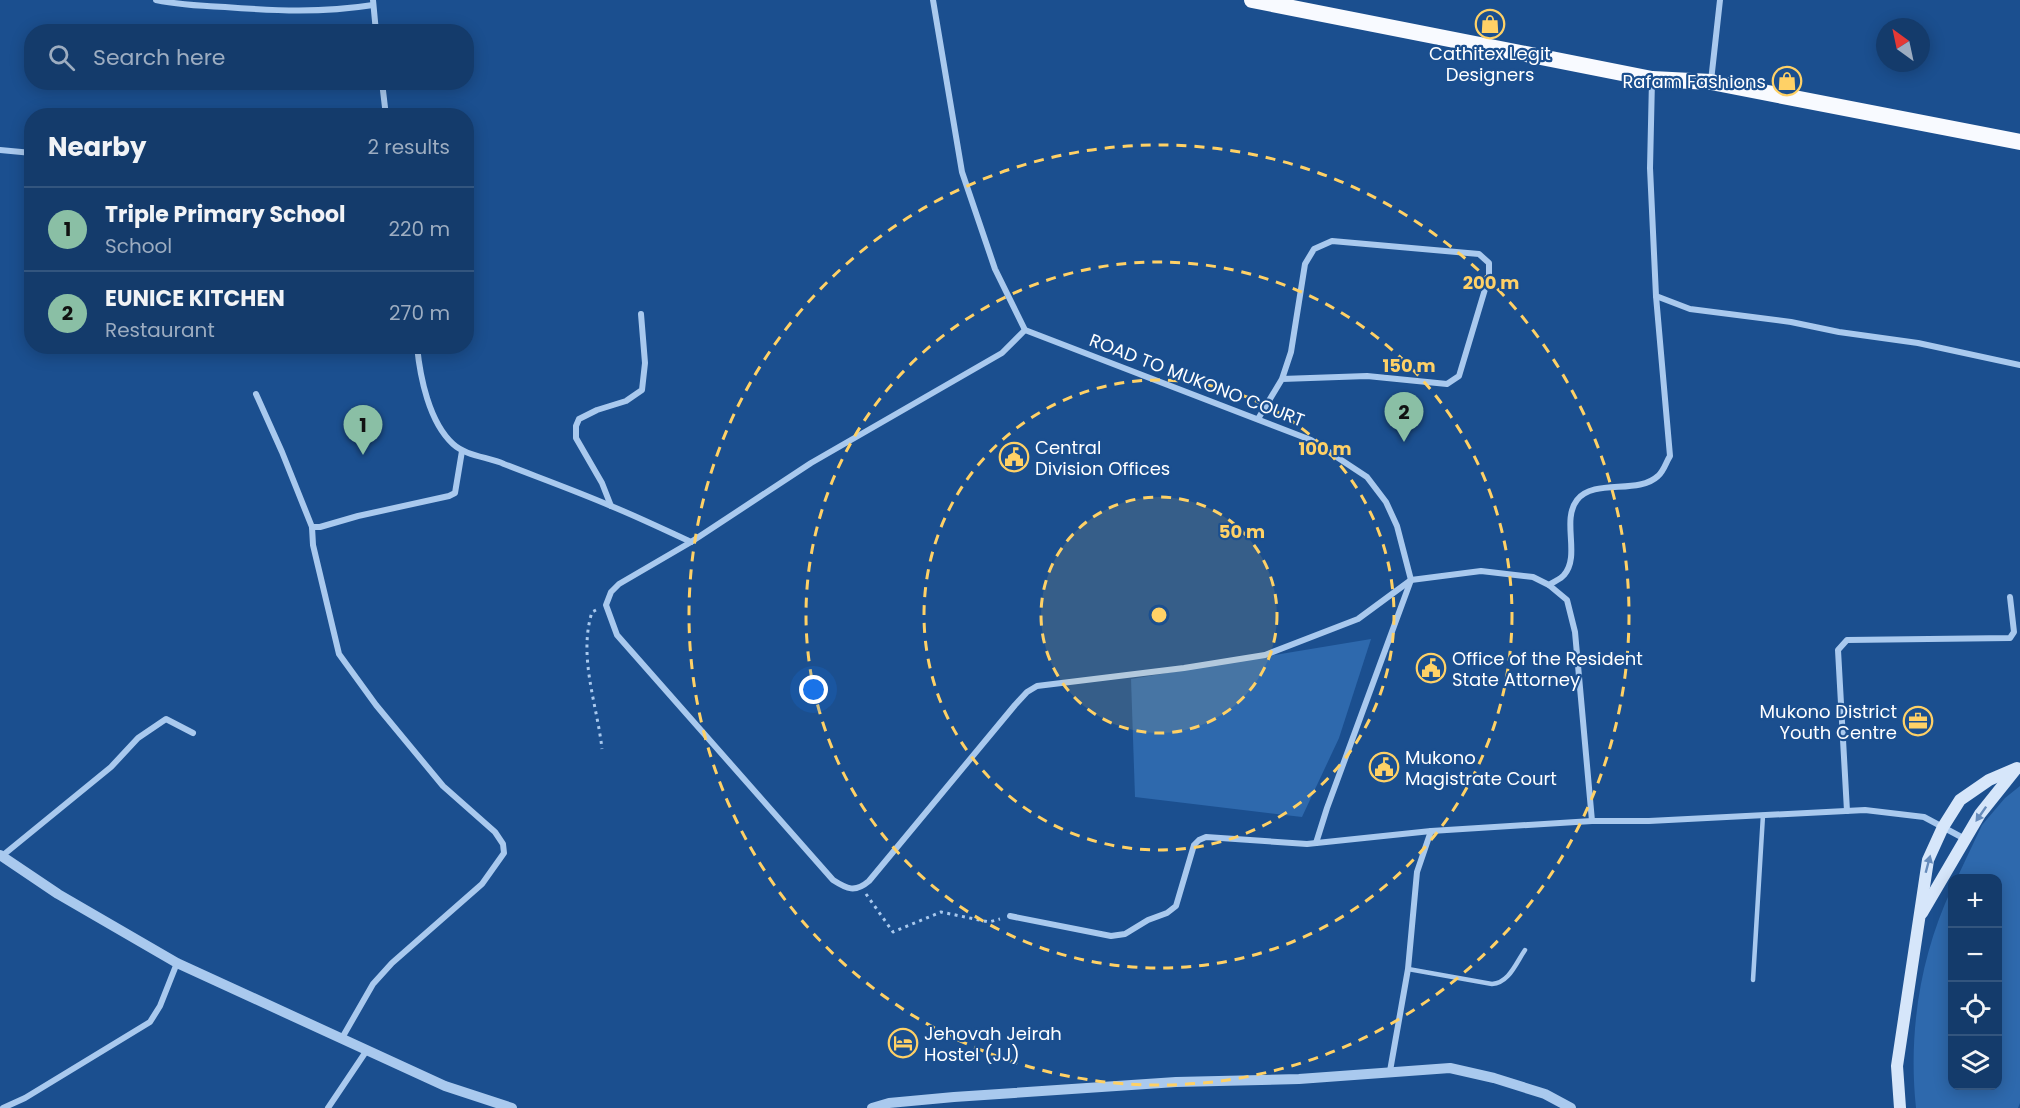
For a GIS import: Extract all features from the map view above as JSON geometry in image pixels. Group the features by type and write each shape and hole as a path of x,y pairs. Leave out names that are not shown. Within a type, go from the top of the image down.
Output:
{"highway":[{"path":"1252,0 1652,79 1711,82 2020,142"}],"main road":[{"path":"1900,1108 1897,1066 1917,921 1928,860 1943,827 1960,800 1989,780 2019,767"},
{"path":"1917,921 1980,814 2019,767"}],"street":[{"path":"156,0 316,12 373,3 375,24"},
{"path":"933,0 962,172 995,269 1025,330 1002,352 811,463 691,542 619,584 611,592 606,605 617,635 833,880 845,887 861,888 1021,698 1037,686 1185,668 1264,655 1358,619 1411,580 1481,571 1533,577 1549,585 1567,600 1575,632 1592,821"},
{"path":"1711,82 1720,0"},
{"path":"1549,585 1564,576 1570,564 1571,508 1579,497 1594,490 1648,484 1661,474 1670,456 1656,296 1650,168 1652,79"},
{"path":"383,90 385,108"},
{"path":"0,150 24,152"},
{"path":"1258,419 1282,379 1291,352 1305,264 1314,249 1332,241 1479,254 1489,263 1489,276 1459,376 1447,384 1367,376 1282,379"},
{"path":"1656,296 1690,309 1791,322 1839,332 1918,343 2020,365"},
{"path":"611,506 602,483 576,438 576,426 579,419 597,410 626,401 642,390 645,363 641,314"},
{"name":"ROAD TO MUKONO COURT","path":"1025,330 1311,440 1367,477 1386,502 1397,526 1411,580"},
{"path":"418,354 420,373 436,419 452,443 462,451 489,458 611,506 691,542"},
{"path":"256,394 312,527 313,545 339,654 376,705 443,786 495,832 503,844 504,853 482,884 392,963 373,984 342,1038"},
{"path":"312,527 320,527 455,493 462,451"},
{"path":"1316,843 1411,580"},
{"path":"1847,810 1838,650 1847,640 2010,638 2014,632 2010,597"},
{"path":"193,733 166,719 138,738 111,767 1,855 58,894 177,963 445,1086 512,1108"},
{"path":"1010,916 1111,936 1125,934 1148,920 1167,913 1176,906 1194,845 1206,837 1307,844 1431,831 1592,821 1648,821 1865,810 1924,817 1965,838"},
{"path":"1390,1071 1408,969 1417,872 1431,831"},
{"path":"3,1108 25,1098 150,1022 160,1006 177,963"},
{"path":"328,1108 368,1050"},
{"path":"872,1108 889,1103 954,1097 1176,1083 1299,1079 1450,1068 1494,1078 1545,1094 1571,1108"}],"lane":[{"path":"1753,980 1763,815"},
{"path":"1408,969 1492,984 1499,983 1505,980 1525,950"}],"path":[{"path":"602,749 587,666 587,642 592,612 606,605"},
{"path":"861,888 893,932 941,912 989,922 1010,916"}],"shaded area":[{"path":"1371,639 1339,738 1302,817 1135,797 1131,679"},
{"path":"2020,786 2020,1103 2018,1108 1916,1108 1914,1052 1919,995 1932,941 1948,897 1948,1090 2002,1090 2002,874 1959,874 1982,825 2005,798"}],"place":[{"name":"Cathitex Legit Designers","path":"1490,24"},
{"name":"Rafam Fashions","path":"1787,81"},
{"name":"EUNICE KITCHEN","path":"1404,442"},
{"name":"Triple Primary School","path":"363,455"},
{"name":"Central Division Offices","path":"1014,457"},
{"name":"Office of the Resident State Attorney","path":"1431,668"},
{"name":"Mukono District Youth Centre","path":"1918,721"},
{"name":"Mukono Magistrate Court","path":"1384,767"},
{"name":"Jehovah Jeirah Hostel (JJ)","path":"903,1043"}]}
